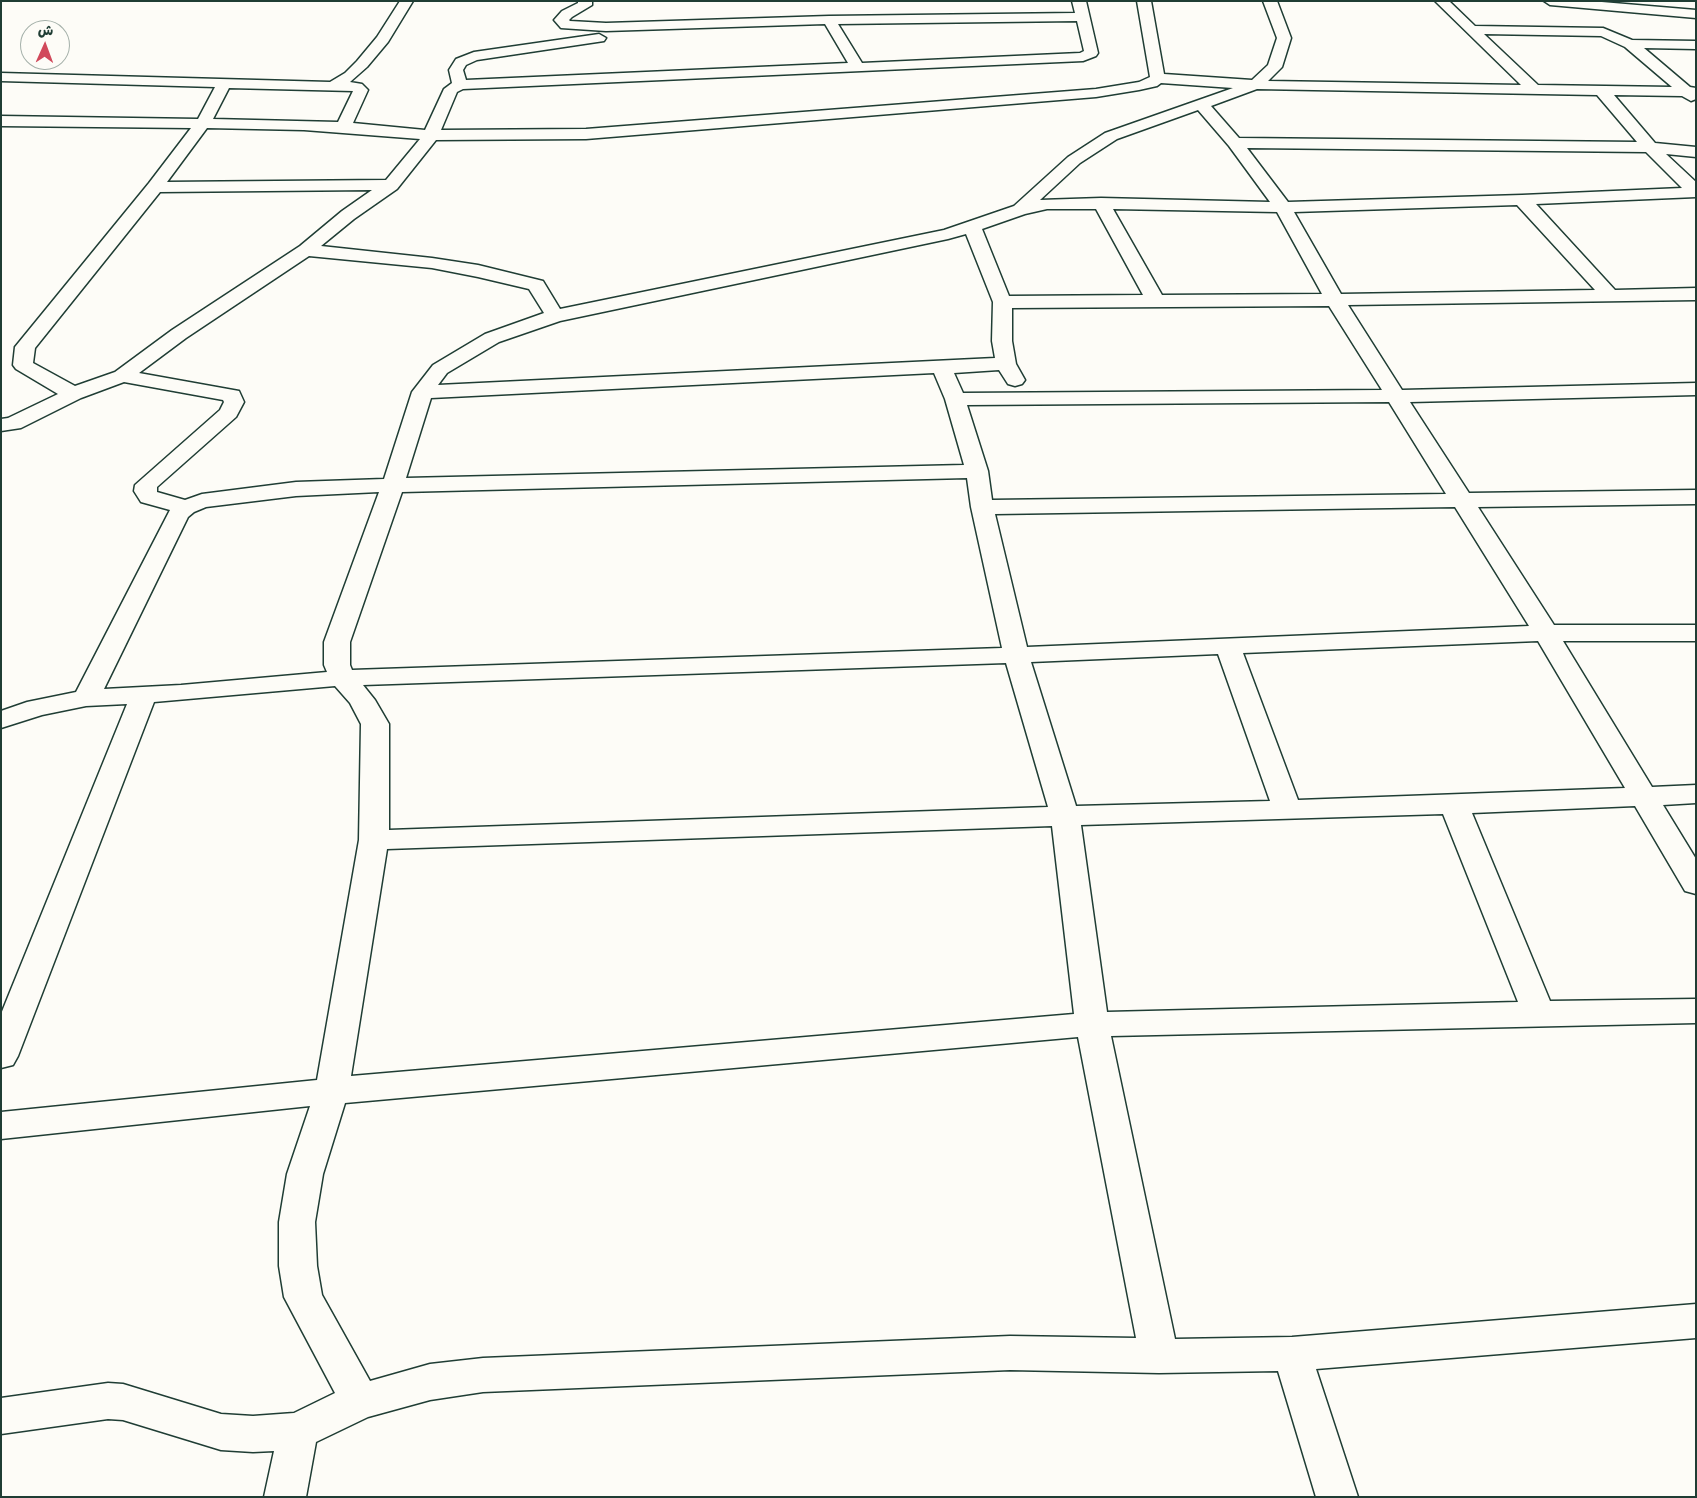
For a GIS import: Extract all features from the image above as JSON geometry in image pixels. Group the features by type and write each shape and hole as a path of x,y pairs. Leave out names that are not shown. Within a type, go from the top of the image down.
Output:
{"street":[{"path":"335,85 350,76 362,64 383,39 407,1"},
{"path":"585,1 585,5 567,14 561,20 566,25 587,26 829,20 1083,17"},
{"path":"1,426 13,423 74,394 122,376 179,334 306,250 348,215 391,185 431,135 451,89 460,85 1083,57 1091,54 1079,1"},
{"path":"1144,1 1157,78"},
{"path":"1020,210 1074,160 1111,136 1137,125 1202,105 1255,85 1275,67 1284,38 1270,1"},
{"path":"1441,1 1534,89"},
{"path":"1550,1 1696,14"},
{"path":"829,20 858,67"},
{"path":"460,85 456,70 461,62 474,56 608,37 670,25"},
{"path":"1471,30 1596,31 1611,35 1630,44 1692,95"},
{"path":"1630,44 1696,45"},
{"path":"1,77 357,87 361,90 344,128"},
{"path":"1,121 204,122 344,128 431,135 586,134 1096,93 1152,83 1157,78 1255,85 1601,90 1692,95"},
{"path":"74,394 23,365 25,347 155,187 204,122 225,82"},
{"path":"1601,90 1650,147 1696,192"},
{"path":"1202,105 1236,143 1283,207 1335,300 1546,633 1696,884"},
{"path":"1236,143 1650,147 1696,152"},
{"path":"155,187 391,185"},
{"path":"360,1401 303,1298 298,1266 298,1222 305,1174 332,1091 374,840 374,724 362,700 342,678 337,665 337,642 393,485 422,392 440,369 492,338 555,316 948,234 1020,210 1047,204 1101,203 1283,207 1522,200 1696,192"},
{"path":"1522,200 1609,294"},
{"path":"1101,203 1156,301"},
{"path":"972,226 1002,302 1002,341 1006,364 1025,399"},
{"path":"306,250 432,263 478,270 536,285 555,316"},
{"path":"1002,302 1335,300 1696,294"},
{"path":"422,392 1006,364"},
{"path":"942,367 955,398 977,472 982,507 1016,655 1065,816 1092,1024 1159,1356"},
{"path":"122,376 232,396 234,402 229,413 146,485 145,491 150,497 186,507"},
{"path":"955,398 1395,396 1696,389"},
{"path":"86,698 178,514 186,507 202,501 296,489 393,485 977,472"},
{"path":"982,507 1696,498"},
{"path":"1,720 36,708 86,698 144,695 342,678 1016,655 1546,633 1696,633"},
{"path":"1228,646 1287,809"},
{"path":"1,1056 144,695"},
{"path":"374,840 1065,816 1454,805 1696,794"},
{"path":"1454,805 1539,1013"},
{"path":"1,1126 332,1091 1092,1024 1696,1011"},
{"path":"1,1416 108,1401 123,1402 221,1432 253,1434 298,1431 360,1401 430,1382 483,1375 1010,1353 1159,1356 1292,1354 1696,1321"},
{"path":"1292,1354 1336,1497"},
{"path":"284,1497 298,1431"}]}
